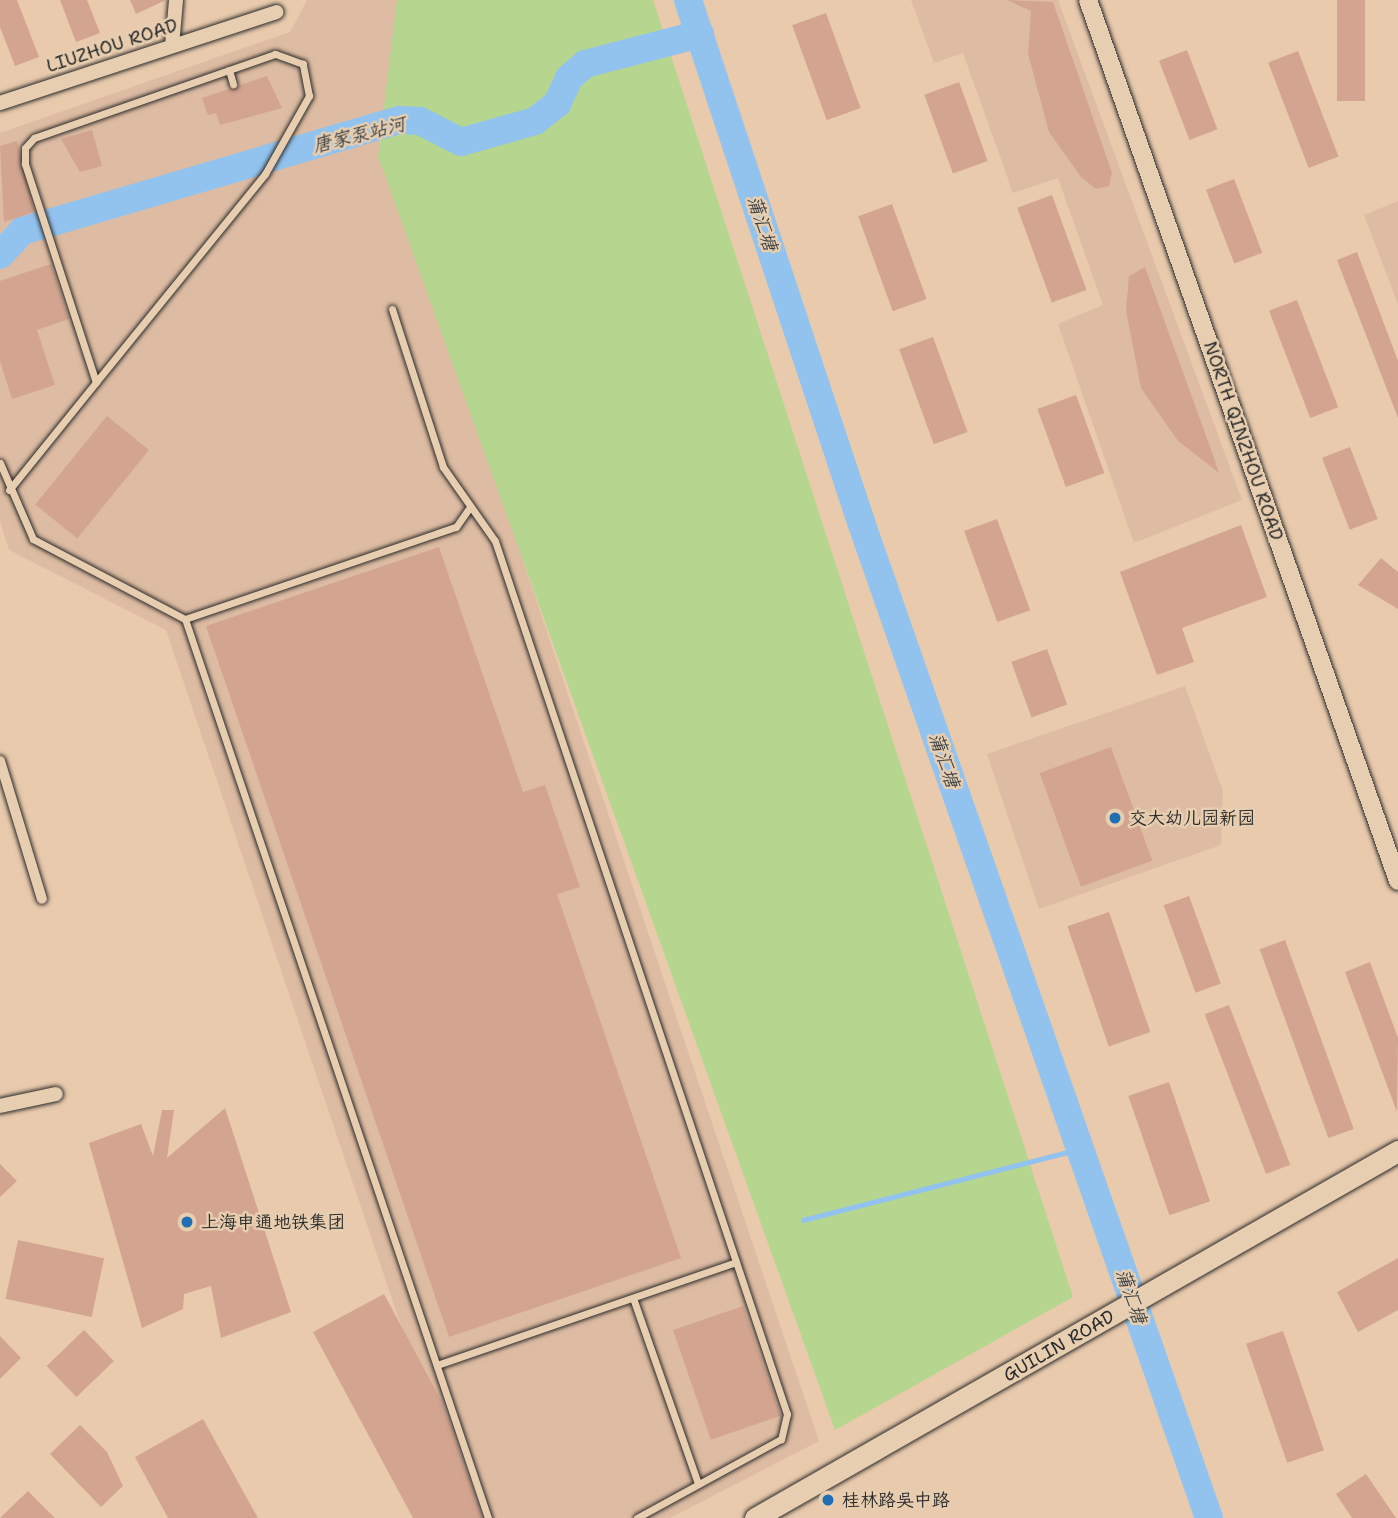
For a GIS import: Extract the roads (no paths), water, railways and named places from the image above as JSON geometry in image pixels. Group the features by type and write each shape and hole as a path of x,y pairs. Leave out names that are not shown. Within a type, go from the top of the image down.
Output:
{"main road":[{"name":"GUILIN ROAD","path":"754,1518 1398,1152"}],"street":[{"path":"172,46 176,0"},
{"name":"NORTH QINZHOU ROAD","path":"1088,0 1398,881"},
{"name":"LIUZHOU ROAD","path":"0,103 276,12"},
{"path":"0,761 42,899"},
{"path":"0,1106 56,1094"}],"lane":[{"path":"9,490 96,382 271,163 309,96 303,64 275,54 77,127 34,138 25,148 43,218 96,382"},
{"path":"229,70 233,84"},
{"path":"392,309 443,467 495,541 736,1262 786,1427 780,1439 637,1518"},
{"path":"0,463 9,490 33,539 185,619 488,1518"},
{"path":"185,619 456,527 470,507"},
{"path":"437,1366 736,1262"},
{"path":"633,1298 698,1484"}],"waterway":[{"name":"蒲汇塘","path":"688,0 861,522 1209,1518"},
{"name":"唐家泵站河","path":"0,255 22,231 400,120 420,121 461,142 535,121 557,104 569,78 585,64 700,34"},
{"path":"803,1220 1080,1149"}],"place":[{"name":"交大幼儿园新园","path":"1115,818"},
{"name":"上海申通地铁集团","path":"187,1222"},
{"name":"桂林路吴中路","path":"828,1500"}]}
